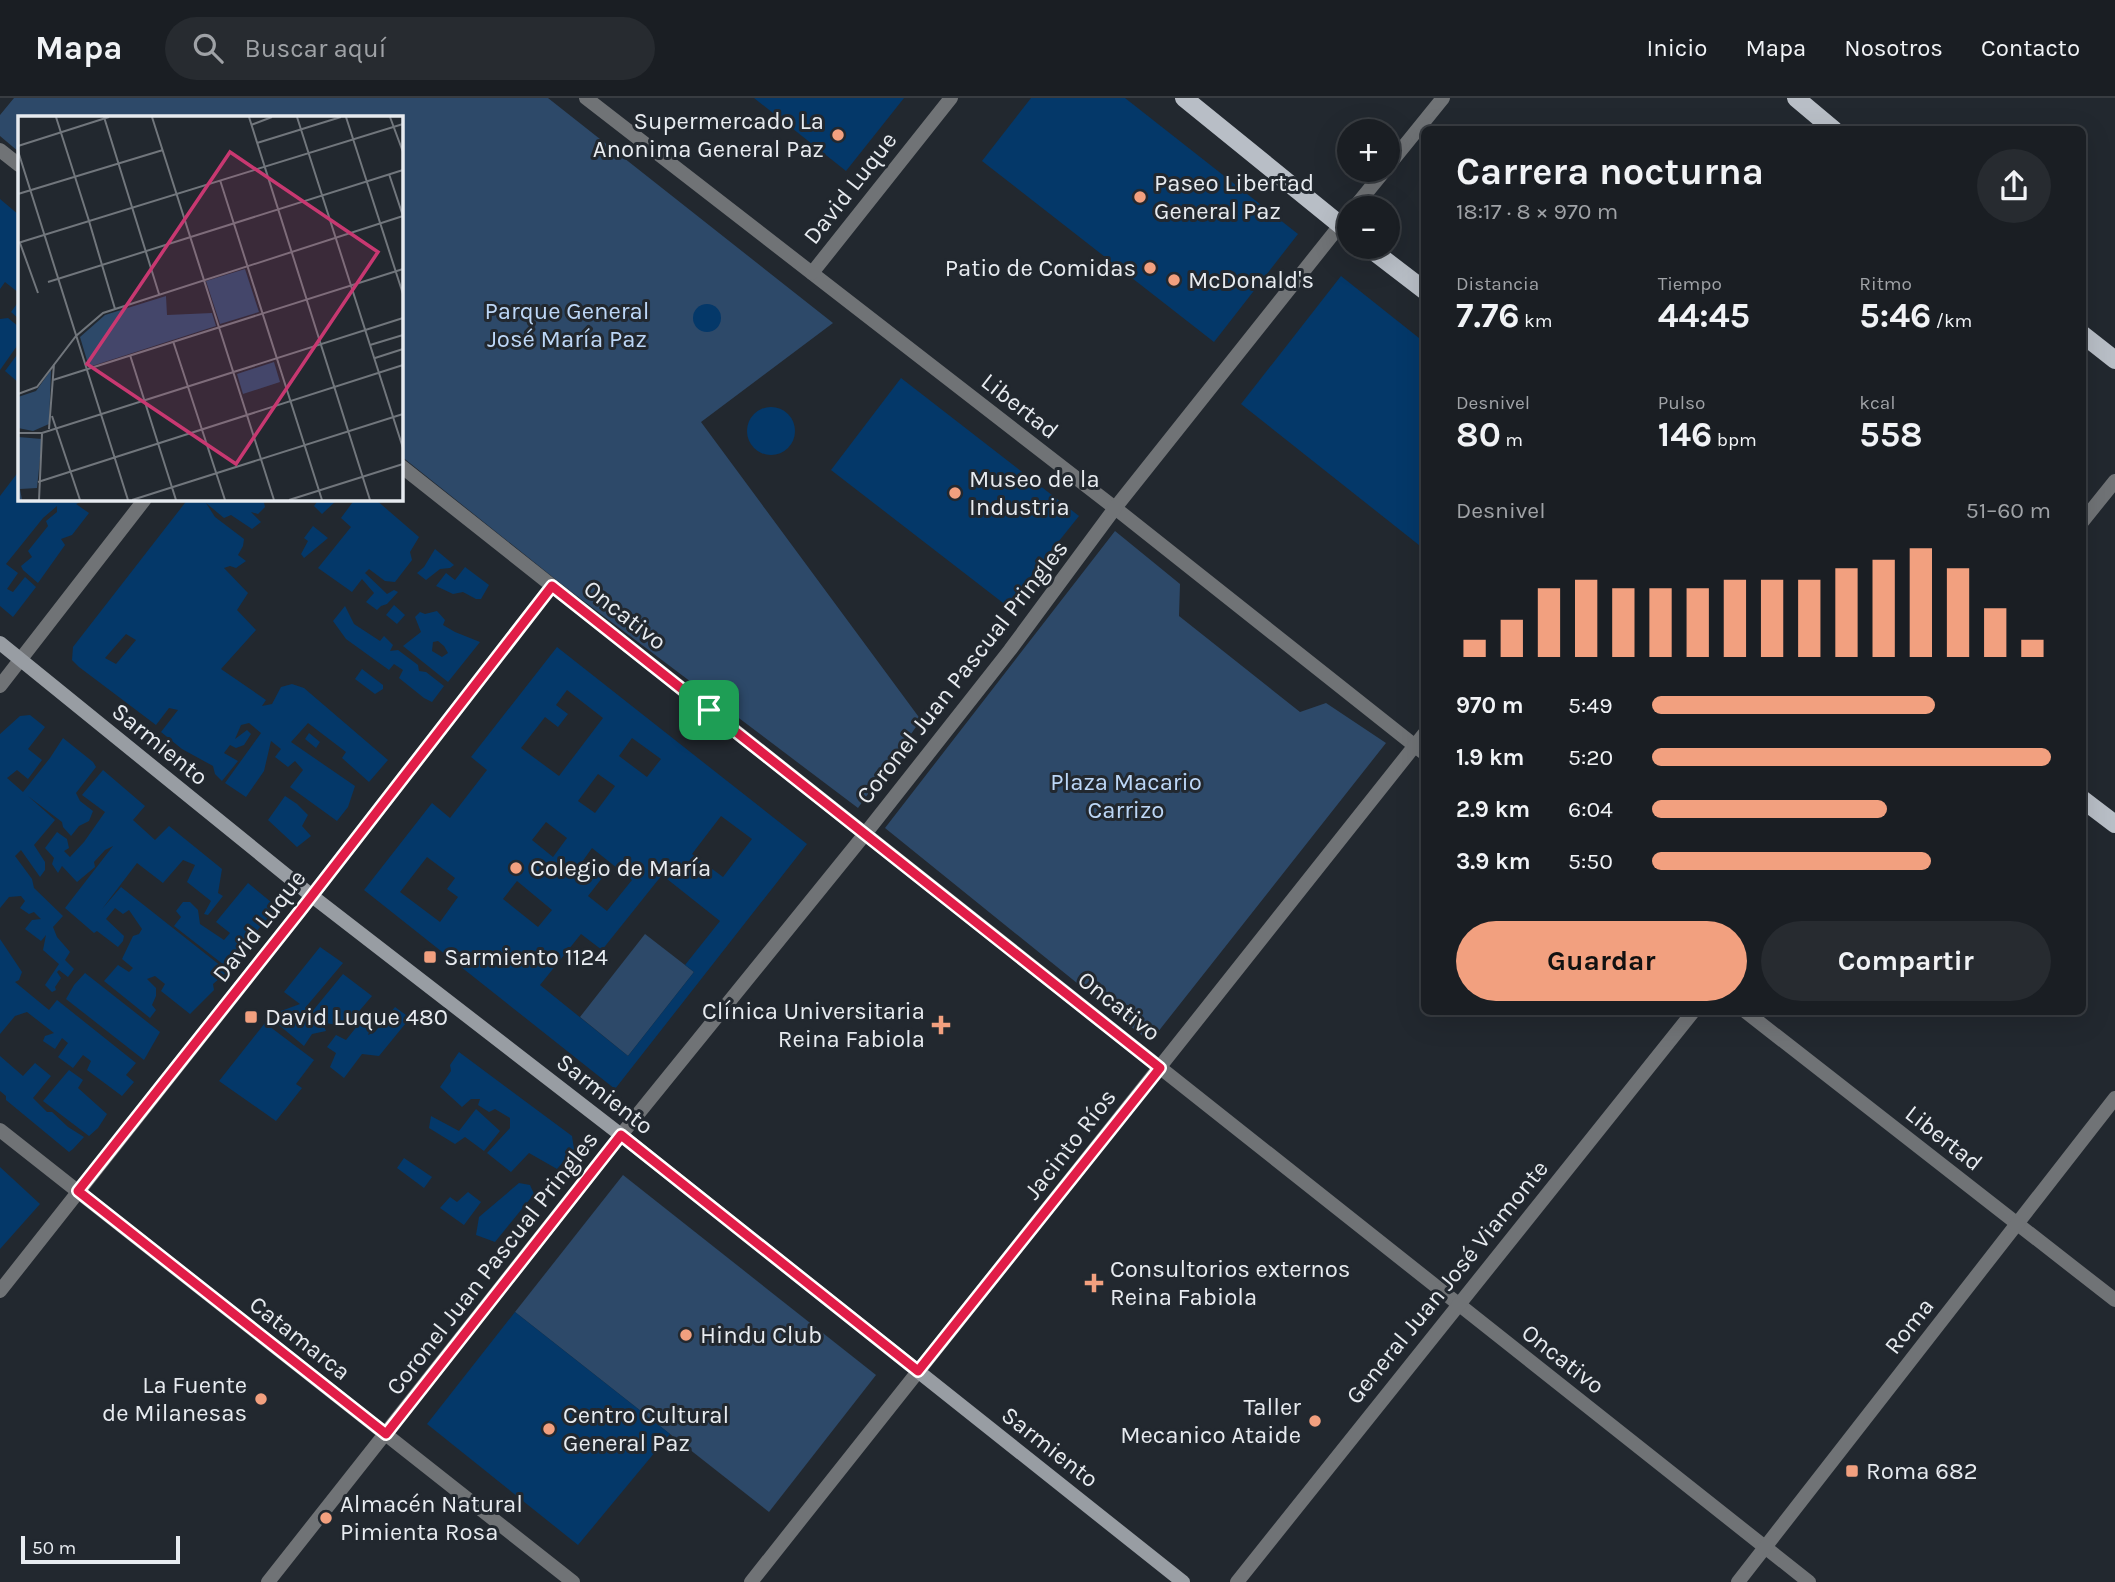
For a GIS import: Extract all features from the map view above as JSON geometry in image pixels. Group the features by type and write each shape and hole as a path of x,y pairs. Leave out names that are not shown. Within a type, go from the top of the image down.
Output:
{"main road":[{"path":"1184,98 1337,217"},
{"path":"1796,98 1829,126"},
{"path":"1384,259 1421,288"},
{"path":"2086,337 2115,360"},
{"name":"Sarmiento","path":"0,642 312,896 621,1135 1183,1582"},
{"path":"2086,802 2115,824"}],"street":[{"name":"Libertad","path":"586,98 1421,743"},
{"name":"David Luque","path":"812,273 951,98"},
{"path":"1400,151 1443,98"},
{"path":"0,150 18,164"},
{"path":"1364,196 1375,182"},
{"name":"Coronel Juan Pascual Pringles","path":"268,1582 621,1135 866,834 1010,650 1115,508 1337,235"},
{"name":"Oncativo","path":"402,467 1809,1582"},
{"path":"2086,517 2115,481"},
{"path":"0,686 144,500"},
{"name":"David Luque","path":"0,1291 312,896 552,586"},
{"name":"Jacinto Ríos","path":"751,1582 1421,745"},
{"name":"General Juan José Viamonte","path":"1237,1582 1691,1015"},
{"name":"Libertad","path":"1750,1015 2115,1300"},
{"name":"Roma","path":"1738,1582 2115,1098"},
{"name":"Catamarca","path":"0,1129 573,1582"}],"green space":[{"name":"Parque General José María Paz","path":"14,98 548,98 833,323 701,422 921,720 858,808 569,590 402,457 402,116 18,116 18,151 0,136 0,115"},
{"name":"Plaza Macario Carrizo","path":"1115,531 1180,584 1179,616 1300,712 1326,703 1386,743 1150,1042 885,828"},
{"path":"645,934 694,972 628,1056 580,1017"},
{"name":"Hindu Club","path":"623,1175 876,1375 769,1512 515,1312"}],"building":[{"name":"Supermercado La Anonima General Paz","path":"754,98 904,98 846,171"},
{"name":"Paseo Libertad General Paz","path":"1031,98 1125,98 1298,234 1214,342 982,161"},
{"path":"0,199 18,214 18,292 5,282 0,289"},
{"path":"1341,276 1421,340 1421,547 1241,404"},
{"path":"18,302 18,318 11,312"},
{"path":"707,304 717,308 721,318 717,328 707,332 697,328 693,318 697,308"},
{"path":"8,318 18,326 18,344 0,370 0,319"},
{"path":"18,353 18,382 5,371"},
{"name":"Museo de la Industria","path":"901,378 1079,516 1007,606 831,470"},
{"path":"771,407 788,414 795,431 788,448 771,455 754,448 747,431 754,414"},
{"path":"18,472 18,500 84,500 76,504 89,513 72,535 61,539 65,545 38,583 21,566 32,557 28,551 48,526 46,521 57,512 57,506 43,518 6,564 18,573 7,589 13,592 25,577 36,587 13,617 0,606 0,496"},
{"path":"187,500 263,500 265,507 258,514 251,512 261,522 252,529 231,515 224,518 206,503 215,517 244,539 238,555 246,561 236,568 224,568 248,593 237,610 256,630 221,669 266,700 262,706 272,704 281,687 292,684 304,688 388,760 369,782 342,758 346,752 308,723 291,742 355,786 348,807 337,821 290,787 303,770 295,761 288,767 275,757 281,749 271,741 264,771 246,797 225,783 261,733 249,723 241,725 235,739 247,730 251,734 244,745 236,748 230,745 224,753 238,761 222,781 215,774 213,766 182,749 161,732 178,710 169,708 156,725 72,660 73,647","holes":["126,634 136,640 116,664 105,658"]},
{"path":"318,500 337,500 322,514 314,506"},
{"path":"354,500 376,500 419,537 410,552 412,560 395,582 385,581 369,569 365,573 387,594 394,590 398,592 377,610 366,602 374,593 362,579 352,592 318,568 351,527 341,518"},
{"path":"313,526 328,538 304,558 301,554 308,541 304,538"},
{"path":"435,549 454,565 440,569 426,580 417,573"},
{"path":"465,567 489,585 481,599 463,592 453,594 436,586 446,573 455,580"},
{"path":"394,605 405,615 397,624 386,615"},
{"path":"345,606 354,624 380,641 384,636 393,645 390,651 398,650 418,665 419,671 426,672 444,686 432,702 399,678 403,670 394,664 389,670 346,639 333,621"},
{"path":"437,611 445,620 443,625 480,642 448,682 403,646 421,632 415,617 420,612 425,614","holes":["438,641 448,653 442,657 432,651 433,642"]},
{"name":"Colegio de María","path":"557,647 807,844 615,1089 364,890 432,803 450,818 487,770 471,757","holes":["567,690 603,718 559,776 521,748 545,717 558,727 568,714 556,705","632,738 661,759 647,777 619,756","598,774 615,786 595,813 578,801","721,816 752,839 723,877 692,854","546,822 567,838 553,857 532,840","592,848 632,880 607,911 588,896 602,878 582,862","427,857 455,878 447,889 458,897 440,922 400,892","662,875 720,921 685,965 694,972 628,1056 540,985 581,934 602,950","517,881 552,910 538,927 503,899"]},
{"path":"362,669 383,685 383,689 375,694 355,679"},
{"path":"30,715 45,727 28,749 42,760 28,779 17,770 7,778 23,792 63,738 96,767 76,793 80,801 93,811 89,821 79,826 71,836 62,822 28,796 55,820 34,845 45,862 45,870 40,877 21,850 15,856 32,879 34,888 63,916 53,927 57,937 70,952 65,960 74,969 68,977 59,970 57,972 61,978 56,990 52,992 45,985 59,964 43,950 46,935 41,941 25,929 32,920 41,919 34,912 29,914 20,908 25,901 21,896 9,897 0,908 0,734 20,716"},
{"path":"309,733 320,742 316,748 305,739"},
{"path":"103,770 145,806 133,820 155,840 169,826 222,869 218,893 223,896 208,915 204,914 211,901 187,882 195,865 183,860 163,883 137,863 102,909 121,887 226,970 213,984 214,990 190,1014 161,991 165,984 155,976 147,979 156,988 152,1005 156,1010 150,1018 104,981 118,965 129,972 133,968 122,959 133,936 139,934 142,929 129,910 123,914 115,908 106,919 124,936 118,947 97,931 94,933 65,908 113,846 105,850 94,862 95,867 77,882 62,866 58,873 52,864 54,858 45,848 57,832 67,839 69,848 64,851 70,857 84,842 105,812 82,795"},
{"path":"285,796 308,815 302,826 311,836 297,847 268,820"},
{"path":"248,883 277,907 224,965 174,926 181,917 176,911 183,902 190,902 198,910 200,924 224,940 230,933 216,922"},
{"path":"0,939 22,972 19,980 15,982 49,1010 57,1000 136,1063 126,1075 134,1082 122,1096 87,1070 91,1061 83,1055 73,1068 58,1057 68,1043 62,1038 55,1049 43,1041 45,1036 54,1033 27,1012 15,1016 0,1034"},
{"path":"320,947 343,963 305,1008 311,1013 343,974 372,996 349,1023 336,1025 322,1022 326,1031 312,1034 304,1046 273,1020 281,1011 300,1004 284,992"},
{"path":"85,973 160,1032 144,1060 66,999"},
{"path":"395,1007 410,1018 379,1056 362,1054 344,1078 330,1067 336,1053 327,1047 336,1035 346,1040 366,1015 373,1021 368,1035 375,1032"},
{"path":"265,1023 314,1060 296,1084 302,1088 276,1121 219,1081"},
{"path":"459,1052 572,1136 574,1149 557,1169 529,1153 511,1172 487,1153 510,1128 510,1118 495,1109 489,1112 478,1105 480,1099 471,1099 462,1107 440,1087"},
{"path":"0,1056 23,1076 35,1063 51,1076 33,1098 47,1112 52,1112 84,1137 73,1149 69,1152 6,1100 6,1096 0,1091"},
{"path":"69,1070 83,1080 78,1088 107,1114 89,1136 43,1101"},
{"path":"476,1109 500,1131 484,1151 465,1137 455,1144 429,1128 431,1116 459,1131"},
{"path":"404,1158 432,1177 424,1188 397,1168"},
{"path":"0,1167 40,1204 0,1249"},
{"path":"519,1183 530,1185 534,1194 495,1242 476,1235 479,1217"},
{"path":"468,1192 481,1202 464,1225 440,1208 450,1197 457,1202"},
{"name":"Centro Cultural General Paz","path":"515,1312 670,1434 578,1545 427,1424"}],"place":[{"name":"Supermercado La Anonima General Paz","path":"838,135"},
{"name":"Paseo Libertad General Paz","path":"1140,197"},
{"name":"Patio de Comidas","path":"1150,268"},
{"name":"McDonald's","path":"1174,280"},
{"name":"Museo de la Industria","path":"955,493"},
{"name":"Colegio de María","path":"516,868"},
{"name":"Sarmiento 1124","path":"430,957"},
{"name":"David Luque 480","path":"251,1017"},
{"name":"Clínica Universitaria Reina Fabiola","path":"941,1025"},
{"name":"Consultorios externos Reina Fabiola","path":"1094,1283"},
{"name":"Hindu Club","path":"686,1335"},
{"name":"La Fuente de Milanesas","path":"261,1399"},
{"name":"Taller Mecanico Ataide","path":"1315,1421"},
{"name":"Centro Cultural General Paz","path":"549,1429"},
{"name":"Roma 682","path":"1852,1471"},
{"name":"Almacén Natural Pimienta Rosa","path":"326,1518"}],"route":[{"path":"552,586 709,710 1160,1068 918,1371 621,1135 386,1434 78,1191 552,586"}]}
